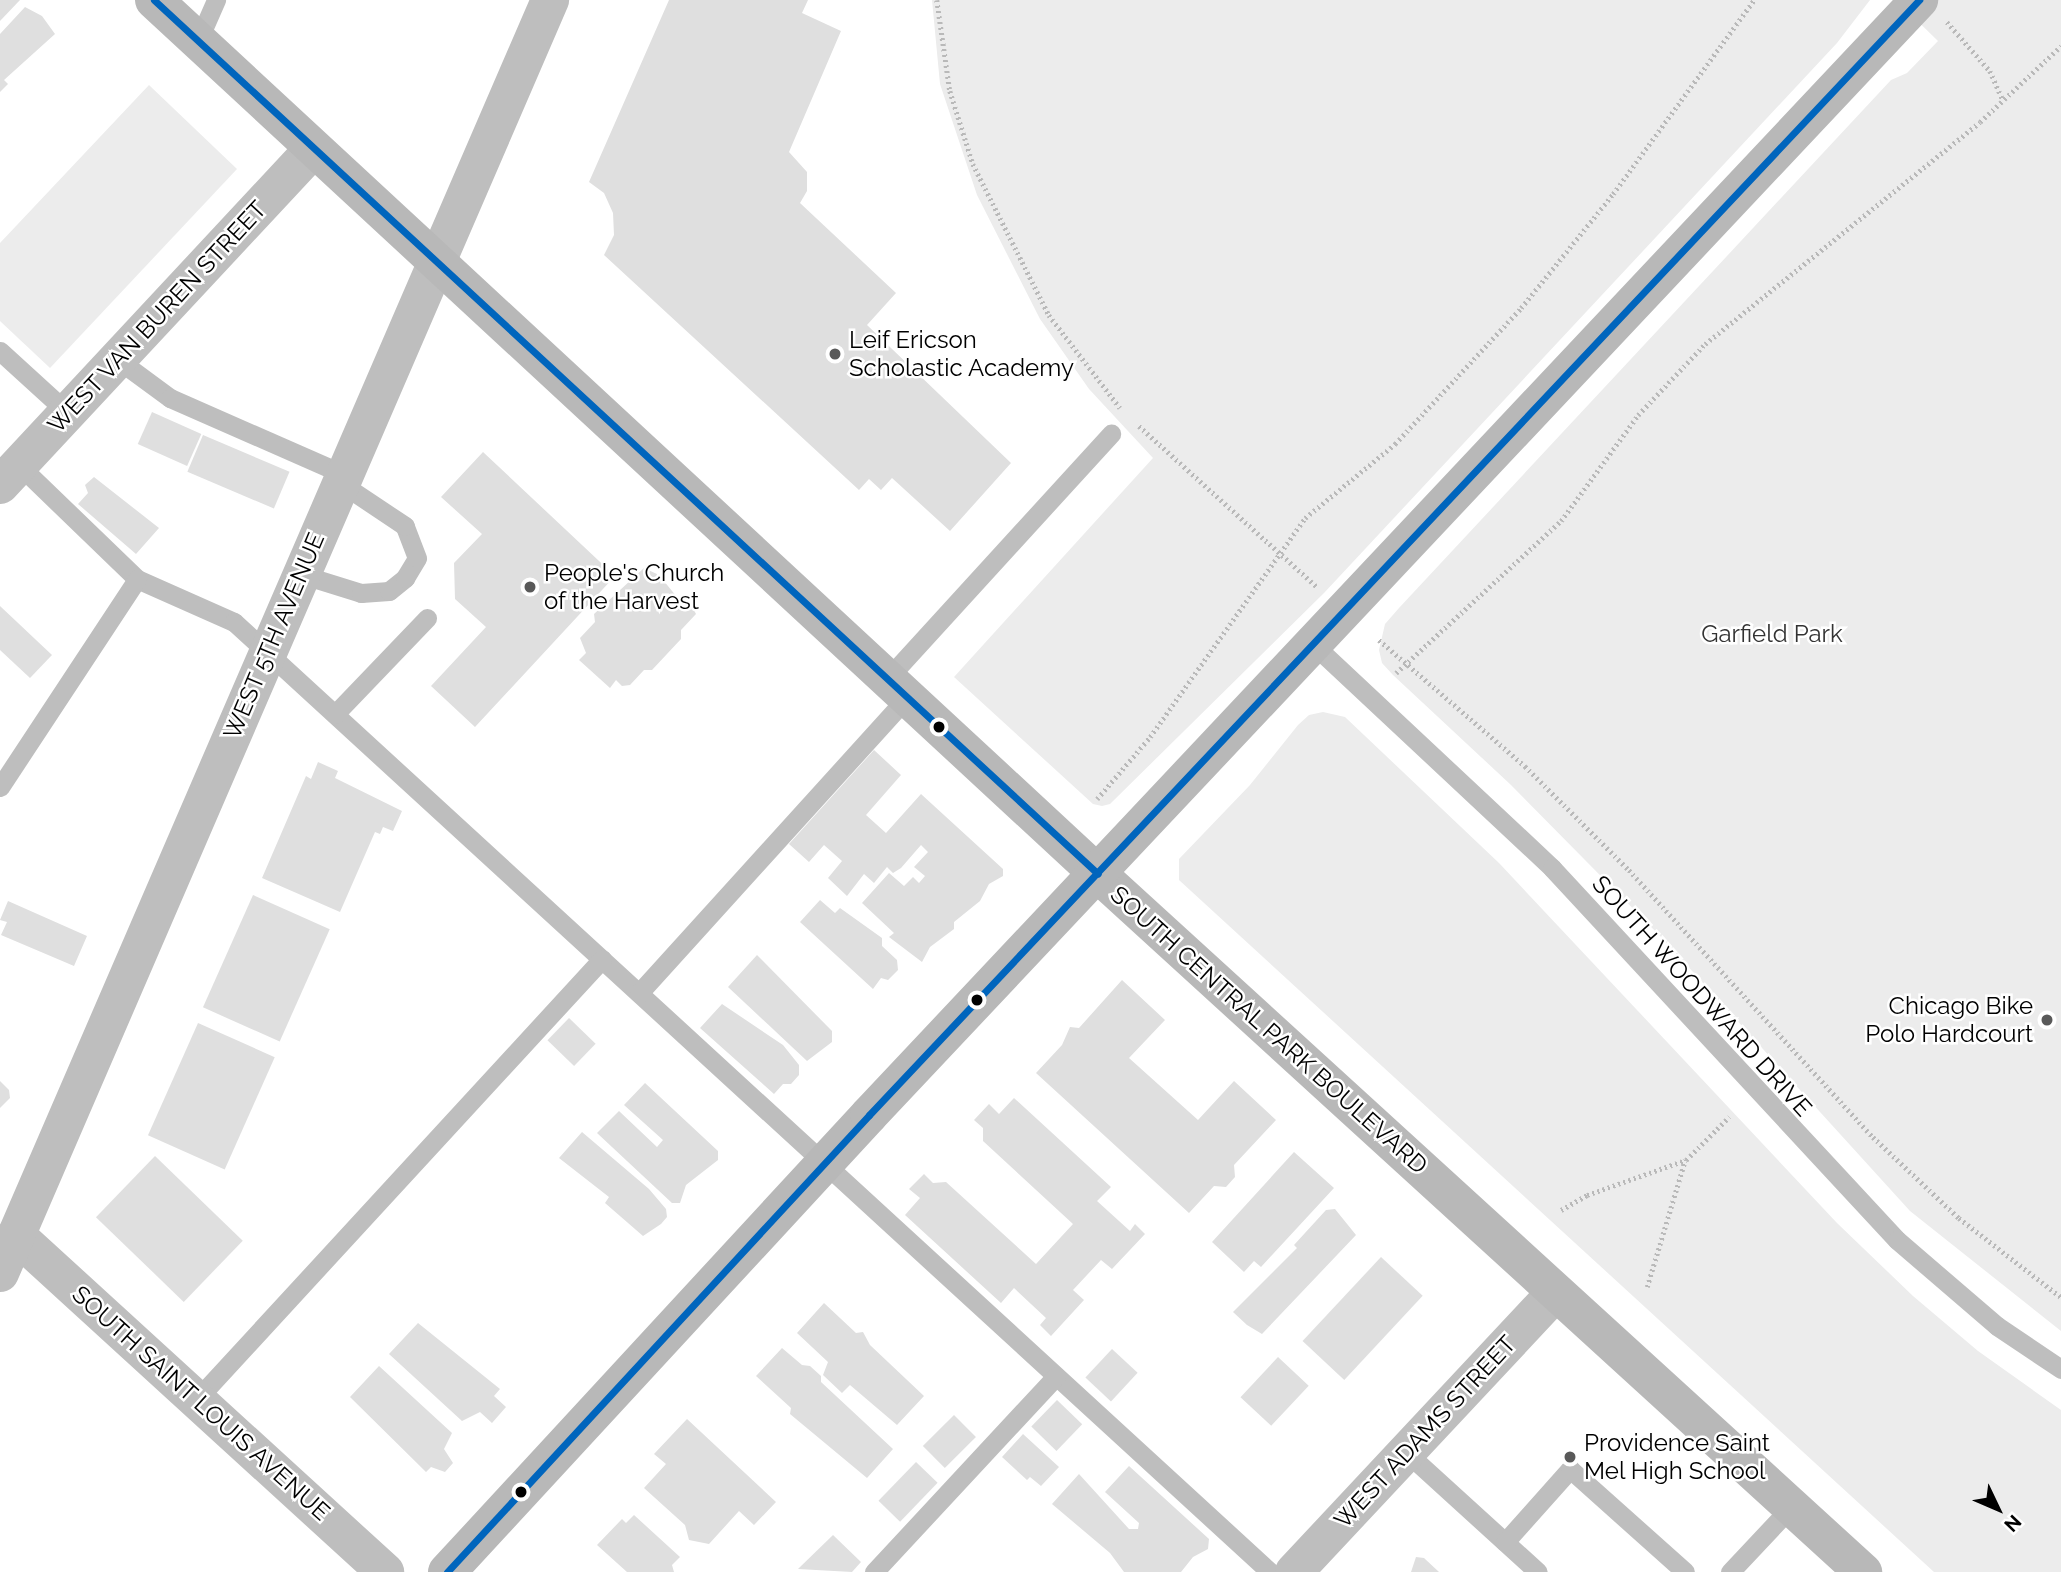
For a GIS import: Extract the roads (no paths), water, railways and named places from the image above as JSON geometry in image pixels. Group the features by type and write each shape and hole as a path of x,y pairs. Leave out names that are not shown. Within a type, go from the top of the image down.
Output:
{"street":[{"name":"SOUTH CENTRAL PARK BOULEVARD","path":"154,0 1098,874 1863,1572"},
{"name":"WEST 5TH AVENUE","path":"0,1273 341,478 550,0"},
{"path":"447,1572 1098,874 1922,9"},
{"name":"WEST VAN BUREN STREET","path":"9,475 313,149"},
{"name":"SOUTH SAINT LOUIS AVENUE","path":"16,1235 385,1572"},
{"name":"WEST ADAMS STREET","path":"1294,1572 1556,1292"}],"lane":[{"path":"198,41 216,0"},
{"path":"0,351 68,413"},
{"path":"117,359 170,398 341,478 405,526 417,558 405,578 388,591 361,593 300,574"},
{"path":"639,993 1111,434"},
{"path":"9,475 137,579 234,622 1270,1572"},
{"path":"0,787 137,579"},
{"path":"335,714 428,618"},
{"name":"SOUTH WOODWARD DRIVE","path":"1315,646 1552,868 1896,1240 1997,1326 2061,1369"},
{"path":"197,1399 602,959"},
{"path":"874,1572 1056,1376"},
{"path":"1406,1452 1538,1572"},
{"path":"1505,1542 1570,1469 1685,1572"},
{"path":"1730,1572 1791,1507"}],"place":[{"name":"Leif Ericson Scholastic Academy","path":"835,354"},
{"name":"People's Church of the Harvest","path":"530,587"},
{"name":"Chicago Bike Polo Hardcourt","path":"2047,1020"},
{"name":"Providence Saint Mel High School","path":"1570,1457"}],"park label":[{"name":"Garfield Park","path":"1772,634"}]}
